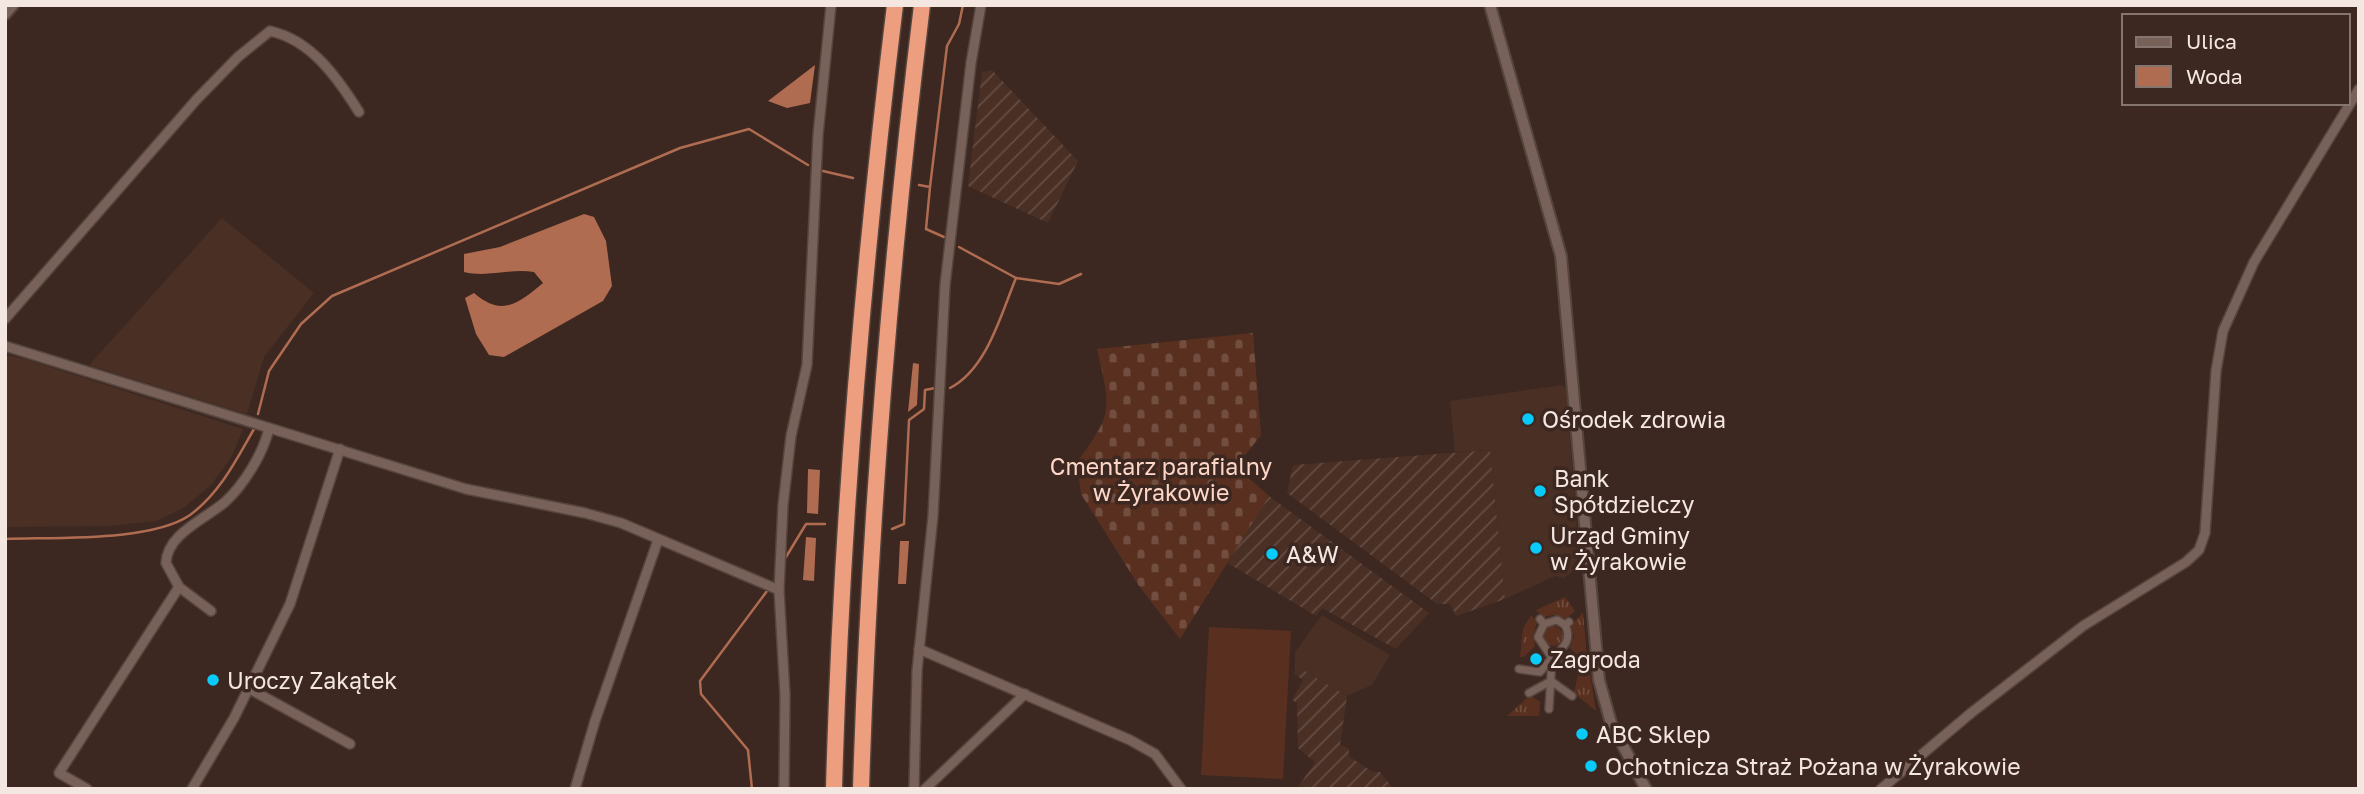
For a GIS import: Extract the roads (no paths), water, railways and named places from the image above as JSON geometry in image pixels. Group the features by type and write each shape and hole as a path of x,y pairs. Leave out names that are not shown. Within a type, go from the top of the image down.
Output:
{"highway":[{"path":"834,789 855,380 895,5"},
{"path":"862,789 868,626 886,342 922,5"}],"street":[{"path":"5,14 13,5"},
{"path":"784,789 785,695 779,590 791,436 807,365 818,135 831,5"},
{"path":"914,789 919,649 933,516 945,285 971,63 981,5"},
{"path":"1490,5 1561,256 1599,680 1611,723 1646,789"},
{"path":"5,319 197,99 238,57 270,31 290,36 312,52 343,86 359,111"},
{"path":"1881,789 1971,713 2083,626 2186,562 2199,550 2206,533 2216,371 2223,331 2254,262 2349,105"},
{"path":"5,346 466,489 585,513 779,590"},
{"path":"211,611 179,587 166,563 170,546 233,494 266,442 269,428"},
{"path":"192,789 248,688 290,604 340,449"},
{"path":"575,789 595,721 658,540"},
{"path":"87,789 59,773 179,587"},
{"path":"1519,669 1540,672 1552,658 1567,642 1567,624 1557,620 1542,621 1538,637 1552,658 1549,709"},
{"path":"919,649 1093,722 1155,754 1181,789"},
{"path":"1552,658 1580,662"},
{"path":"1529,693 1550,681"},
{"path":"1550,681 1572,696"},
{"path":"248,688 350,744"},
{"path":"925,789 1025,694"}],"water":[{"path":"815,65 810,103 787,108 768,101"},
{"path":"584,214 594,217 606,241 612,286 603,301 504,357 489,355 476,334 465,298 474,293 493,305 510,305 526,297 543,283 534,272 464,272 464,254 500,247"},
{"path":"913,363 919,364 917,405 908,412"},
{"path":"808,469 820,470 818,514 807,513"},
{"path":"806,537 816,538 814,581 803,580"},
{"path":"900,541 909,541 906,584 898,584"}],"waterway":[{"path":"930,187 947,46 959,24 963,5"},
{"path":"258,414 269,371 301,324 332,296 680,148 749,129 808,165"},
{"path":"823,171 853,178"},
{"path":"919,185 930,187 926,229 944,237"},
{"path":"959,247 1016,278 1059,284 1081,274"},
{"path":"950,388 974,368 983,354 1016,278"},
{"path":"892,529 904,524 909,420 924,409 925,390 935,388"},
{"path":"5,539 127,534 173,524 190,515 210,497 254,429"},
{"path":"786,557 806,524 825,524"},
{"path":"752,789 748,750 701,694 700,681 767,591"}],"place":[{"name":"Ośrodek zdrowia","path":"1528,419"},
{"name":"Bank Spółdzielczy","path":"1540,491"},
{"name":"Urząd Gminy w Żyrakowie","path":"1536,548"},
{"name":"A&W","path":"1272,554"},
{"name":"Zagroda","path":"1536,659"},
{"name":"Uroczy Zakątek","path":"213,680"},
{"name":"ABC Sklep","path":"1582,734"},
{"name":"Ochotnicza Straż Pożana w Żyrakowie","path":"1591,766"}],"park label":[{"name":"Cmentarz parafialny w Żyrakowie","path":"1161,479"}]}
